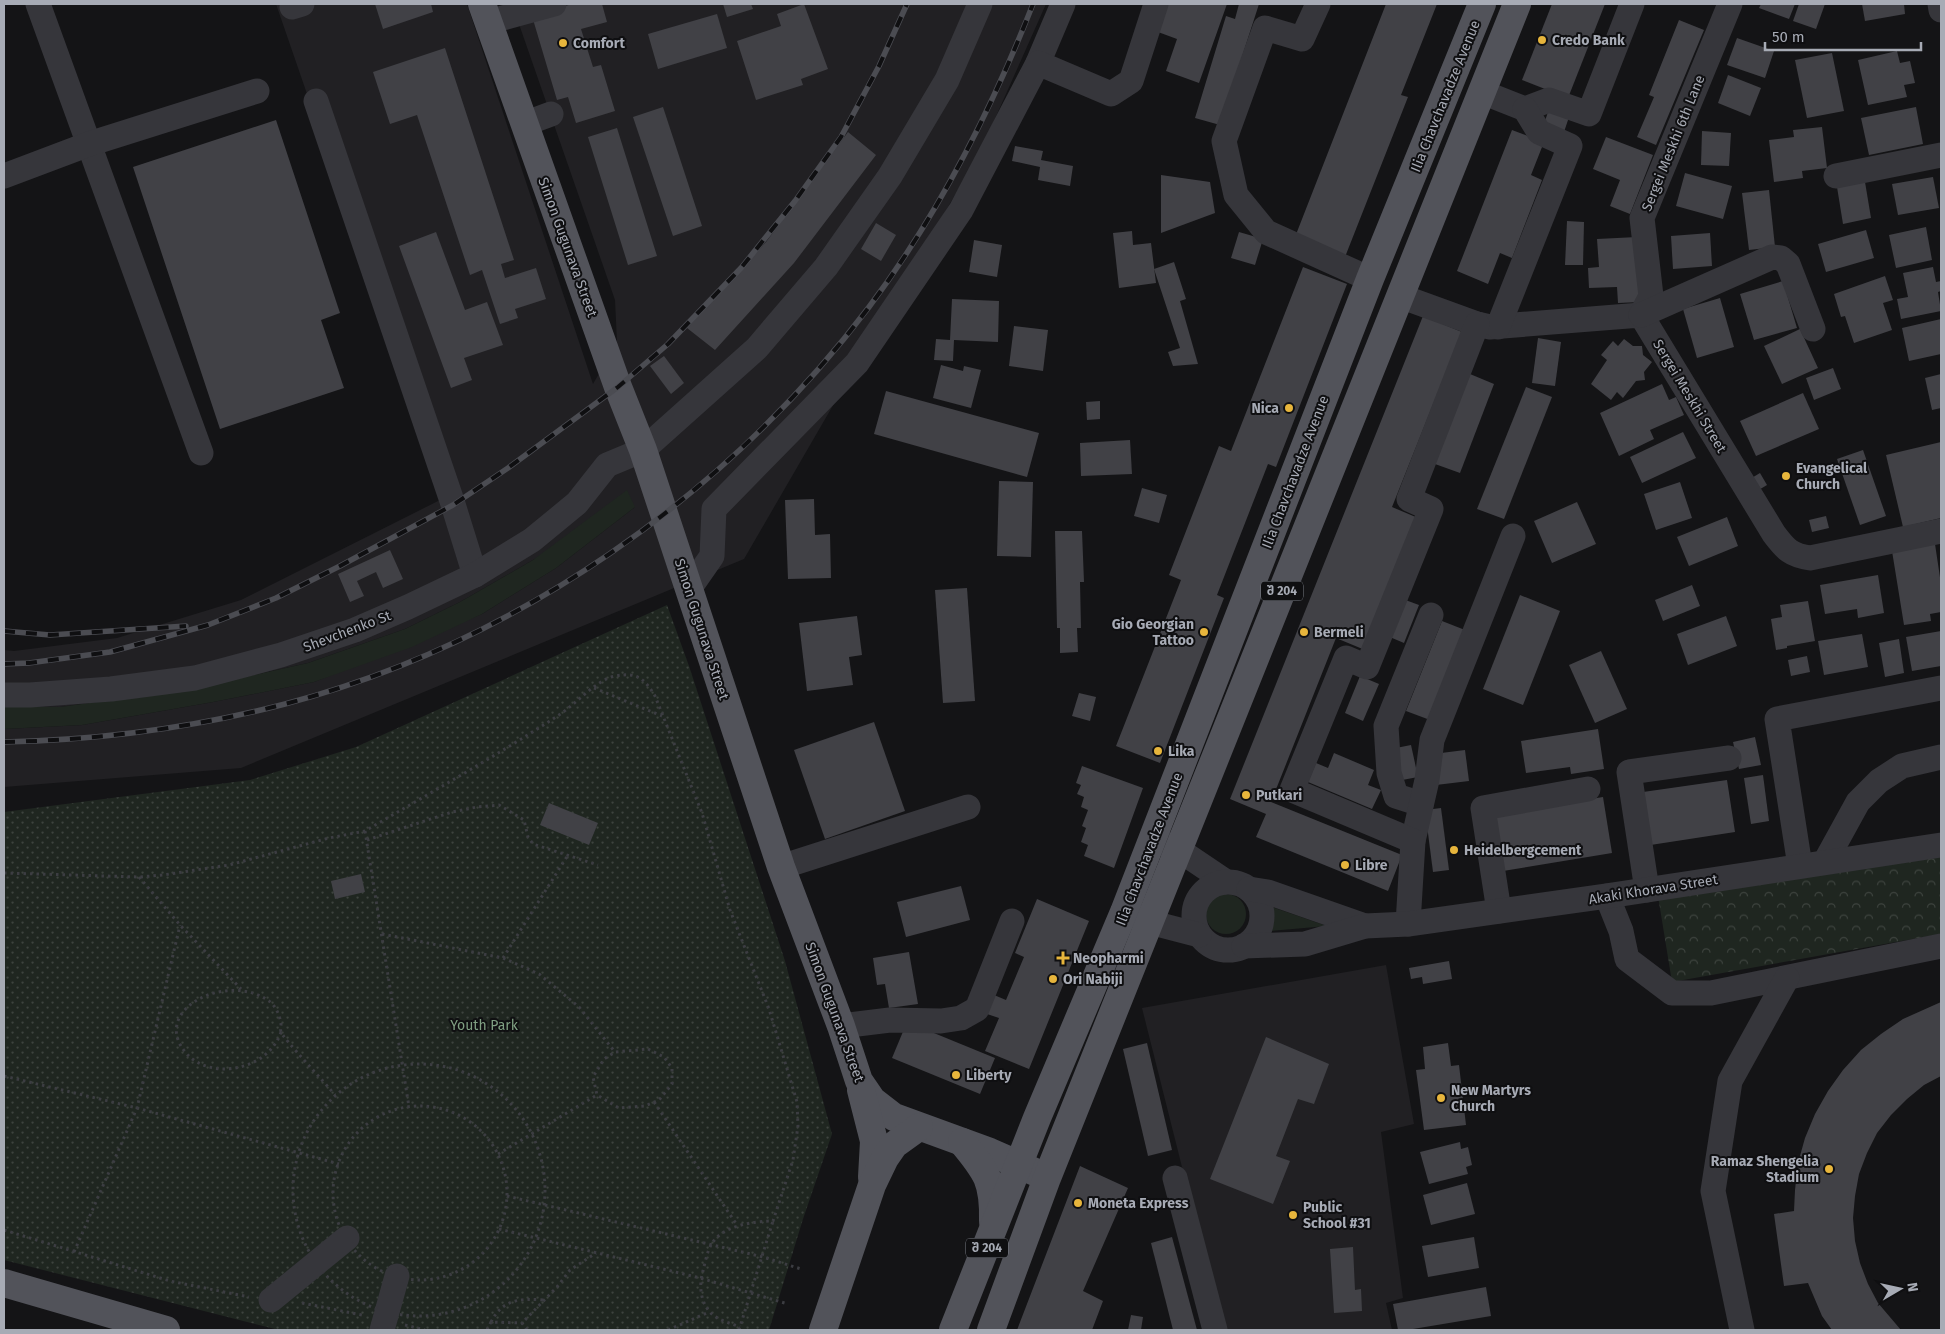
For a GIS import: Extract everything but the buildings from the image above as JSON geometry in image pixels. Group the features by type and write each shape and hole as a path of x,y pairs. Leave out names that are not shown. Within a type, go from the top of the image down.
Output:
{"main road":[{"name":"Ilia Chavchavadze Avenue","path":"954,1330 1019,1165 1124,912 1370,280 1482,4"},
{"name":"Ilia Chavchavadze Avenue","path":"991,1330 1047,1178 1517,4"},
{"name":"Simon Gugunava Street","path":"485,13 643,450 781,867 841,1026 859,1081 872,1100 881,1109 894,1117 962,1142 1047,1178"},
{"path":"859,1081 874,1141 872,1185"},
{"path":"823,1330 872,1185 885,1158 894,1145 919,1127"},
{"path":"962,1142 981,1165 990,1182 994,1200 993,1233"},
{"path":"4,1283 166,1330"}],"street":[{"path":"38,4 201,453"},
{"path":"485,13 554,4"},
{"name":"Shevchenko St","path":"4,694 30,695 111,689 195,678 281,655 355,630 475,575 532,540 577,503 607,465 643,450 757,348 826,267 890,176 947,80 980,4"},
{"path":"689,589 712,556 714,509 857,363 961,210 1038,63 1063,4"},
{"path":"1038,63 1111,94 1131,82 1156,4"},
{"path":"1318,4 1302,39 1265,28 1224,142 1236,196 1266,232 1370,280"},
{"path":"1525,109 1549,100 1589,114 1632,4"},
{"name":"Sergei Meskhi 6th Lane","path":"1641,315 1651,296 1642,218 1730,4"},
{"path":"1940,4 1941,10"},
{"path":"4,176 89,144 257,91"},
{"path":"1413,841 1292,790 1346,658 1367,667 1431,509 1409,500 1570,146 1538,132 1525,109 1482,92"},
{"path":"316,101 452,501 475,575"},
{"path":"524,124 551,114"},
{"path":"1836,176 1941,155"},
{"path":"1400,296 1488,326 1641,315 1772,257 1782,258 1788,264 1813,329"},
{"name":"Sergei Meskhi Street","path":"1641,315 1774,534 1786,550 1810,558 1941,531"},
{"path":"1408,924 1413,841 1427,780 1432,740 1513,536"},
{"path":"1422,804 1396,796 1389,773 1386,726 1431,615"},
{"path":"1800,866 1777,720 1941,688"},
{"path":"1647,890 1629,772 1729,758"},
{"path":"1825,862 1858,802 1879,781 1902,766 1941,758"},
{"path":"1499,911 1482,808 1588,789"},
{"path":"781,867 968,807"},
{"path":"1153,839 1179,850 1225,881 1237,883 1249,889 1259,903 1262,919 1259,930 1253,940 1233,950 1221,950 1208,945 1199,935 1194,922 1194,907 1200,895 1211,885 1225,881"},
{"name":"Akaki Khorava Street","path":"1244,946 1305,944 1365,926 1408,924 1941,845"},
{"name":"Akaki Khorava Street","path":"1249,889 1268,892 1365,926"},
{"path":"1607,896 1621,931 1627,959 1672,993 1711,993 1941,946"},
{"path":"1124,912 1149,922 1199,935"},
{"path":"841,1026 890,1020 941,1021 961,1018 977,1009 1012,921"},
{"path":"1742,1330 1713,1191 1730,1080 1787,978"},
{"path":"1175,1178 1215,1330"},
{"path":"271,1300 315,1262 347,1238"},
{"path":"384,1321 396,1276"}],"path":[{"path":"4,873 139,877 229,865 329,838 366,831 561,714 594,688 613,676 632,675 645,680 655,696 702,813 730,910 768,1009 797,1102 798,1126 792,1160 762,1257 739,1329 709,1312 701,1297 700,1278 711,1244 738,1225 773,1221"},
{"path":"594,688 662,716"},
{"path":"367,840 452,812 499,805 524,820 528,837 533,844 598,865"},
{"path":"366,831 409,1107"},
{"path":"503,958 568,855"},
{"path":"139,877 180,925 241,990"},
{"path":"74,1252 137,1108 180,925"},
{"path":"382,934 503,958 538,974 579,1007 615,1052"},
{"path":"241,990 258,994 271,1003 279,1014 280,1032 269,1052 241,1067 225,1069 212,1068 191,1059 178,1044 176,1027 181,1016 194,1002 209,994 220,991 241,990"},
{"path":"280,1032 336,1095"},
{"path":"648,1049 664,1057 672,1068 672,1084 659,1100 646,1106 619,1108 597,1095 593,1077 604,1059 615,1052 648,1049"},
{"path":"424,1063 446,1066 468,1073 481,1080 505,1097 520,1114 532,1133 544,1167 545,1204 536,1238 527,1258 515,1274 484,1300 446,1314 426,1317 406,1316 384,1321 368,1306 334,1284 315,1262 305,1244 294,1204 293,1183 298,1152 316,1117 336,1095 350,1084 384,1068 402,1064 424,1063"},
{"path":"4,1076 137,1108 339,1164"},
{"path":"498,1154 597,1095"},
{"path":"654,1102 738,1225"},
{"path":"427,1106 444,1109 461,1116 476,1126 498,1154 503,1167 507,1196 499,1229 482,1254 457,1272 427,1280 396,1276 383,1271 365,1260 347,1238 337,1217 334,1202 335,1179 339,1164 352,1140 371,1121 396,1110 409,1107 427,1106"},
{"path":"507,1196 711,1244 801,1269"},
{"path":"499,1229 700,1278 788,1304"},
{"path":"4,1230 170,1281 236,1295 292,1301 425,1330"},
{"path":"491,1322 522,1323 570,1270 596,1252"},
{"path":"487,1330 497,1311 507,1304 520,1300 543,1300"},
{"path":"668,1330 709,1312"},
{"path":"522,1323 527,1330"}],"shaded area":[{"path":"276,4 467,4 593,384 617,342 615,300 512,4 1046,4 981,150 744,559 241,768 4,787 4,729 82,725 314,682 482,614 556,568 635,507 533,560 460,602 405,629 308,663 191,689 60,707 4,706 4,650 14,651 117,638 241,600 446,497"},
{"name":"Public School #31","path":"1386,965 1414,1124 1381,1132 1403,1298 1386,1303 1392,1330 1223,1330 1142,1008"}],"green space":[{"path":"627,490 635,507 556,568 482,614 412,647 314,682 82,725 4,729 4,706 60,707 191,689 308,663 405,629 460,602 533,560"},
{"name":"Youth Park","path":"667,605 689,666 785,961 832,1134 803,1219 769,1330 279,1330 4,1260 4,812 250,780 356,747"},
{"path":"1941,845 1941,934 1672,982 1658,896"},
{"path":"1230,894 1237,897 1243,903 1246,914 1245,922 1237,931 1230,934 1222,934 1215,931 1207,922 1206,910 1209,903 1218,895"},
{"path":"1272,907 1327,926 1269,931 1274,915"}],"railway":[{"path":"4,664 29,663 110,652 208,625 276,598 340,566 453,505 508,468 618,387 668,344 741,268 795,201 841,137 879,66 907,4"},
{"path":"4,742 75,739 146,731 216,720 285,704 371,677 454,643 534,601 610,554 682,500 750,440 812,376 869,307 918,236 961,161 999,84 1033,4"},
{"path":"4,631 50,635 186,626"}],"place":[{"name":"Credo Bank","path":"1542,40"},
{"name":"Comfort","path":"563,43"},
{"name":"Nica","path":"1289,408"},
{"name":"Evangelical Church","path":"1786,476"},
{"name":"Gio Georgian Tattoo","path":"1204,632"},
{"name":"Bermeli","path":"1304,632"},
{"name":"Lika","path":"1158,751"},
{"name":"Putkari","path":"1246,795"},
{"name":"Heidelbergcement","path":"1454,850"},
{"name":"Libre","path":"1345,865"},
{"name":"Neopharmi","path":"1063,958"},
{"name":"Ori Nabiji","path":"1053,979"},
{"name":"Liberty","path":"956,1075"},
{"name":"New Martyrs Church","path":"1441,1098"},
{"name":"Ramaz Shengelia Stadium","path":"1829,1169"},
{"name":"Moneta Express","path":"1078,1203"},
{"name":"Public School #31","path":"1293,1215"}]}
